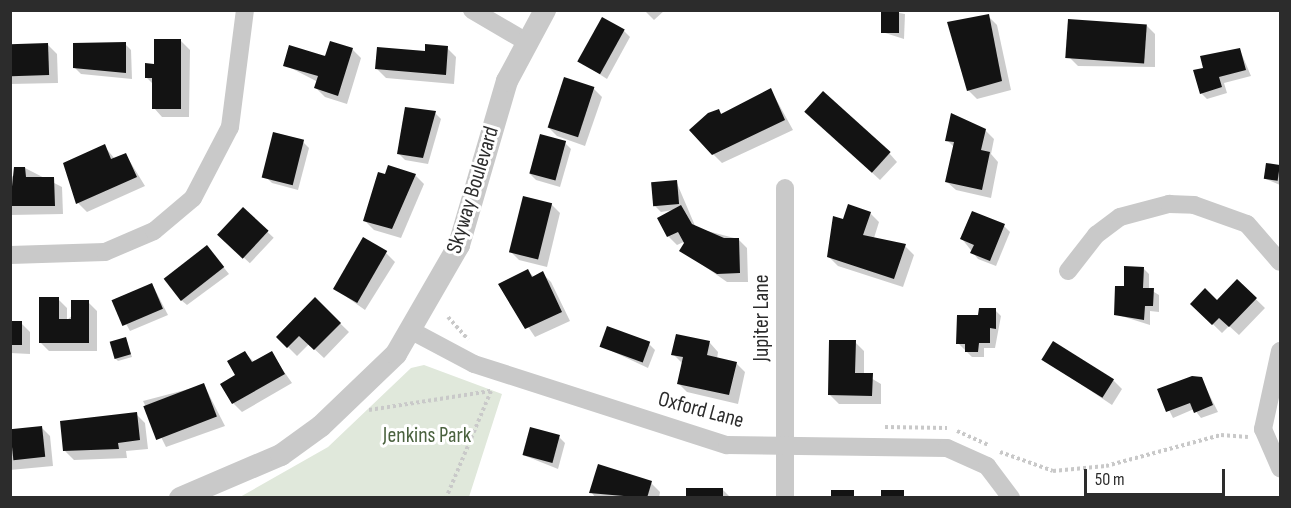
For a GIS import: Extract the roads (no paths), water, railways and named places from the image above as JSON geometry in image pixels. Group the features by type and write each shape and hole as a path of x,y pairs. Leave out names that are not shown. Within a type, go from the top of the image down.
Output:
{"street":[{"path":"10,255 105,252 154,231 193,198 230,127 245,10"},
{"path":"472,10 525,41"},
{"name":"Skyway Boulevard","path":"180,498 243,474 313,431 365,387 412,331 459,245 495,118 525,41 544,10"},
{"name":"Jupiter Lane","path":"785,188 785,498"},
{"path":"1068,271 1096,235 1120,217 1169,204 1194,205 1247,224 1281,262"},
{"name":"Oxford Lane","path":"412,331 474,364 708,440 786,448 947,448 987,466 1011,498"},
{"path":"1281,351 1264,409 1267,438 1281,468"}],"park label":[{"name":"Jenkins Park","path":"427,436"}]}
